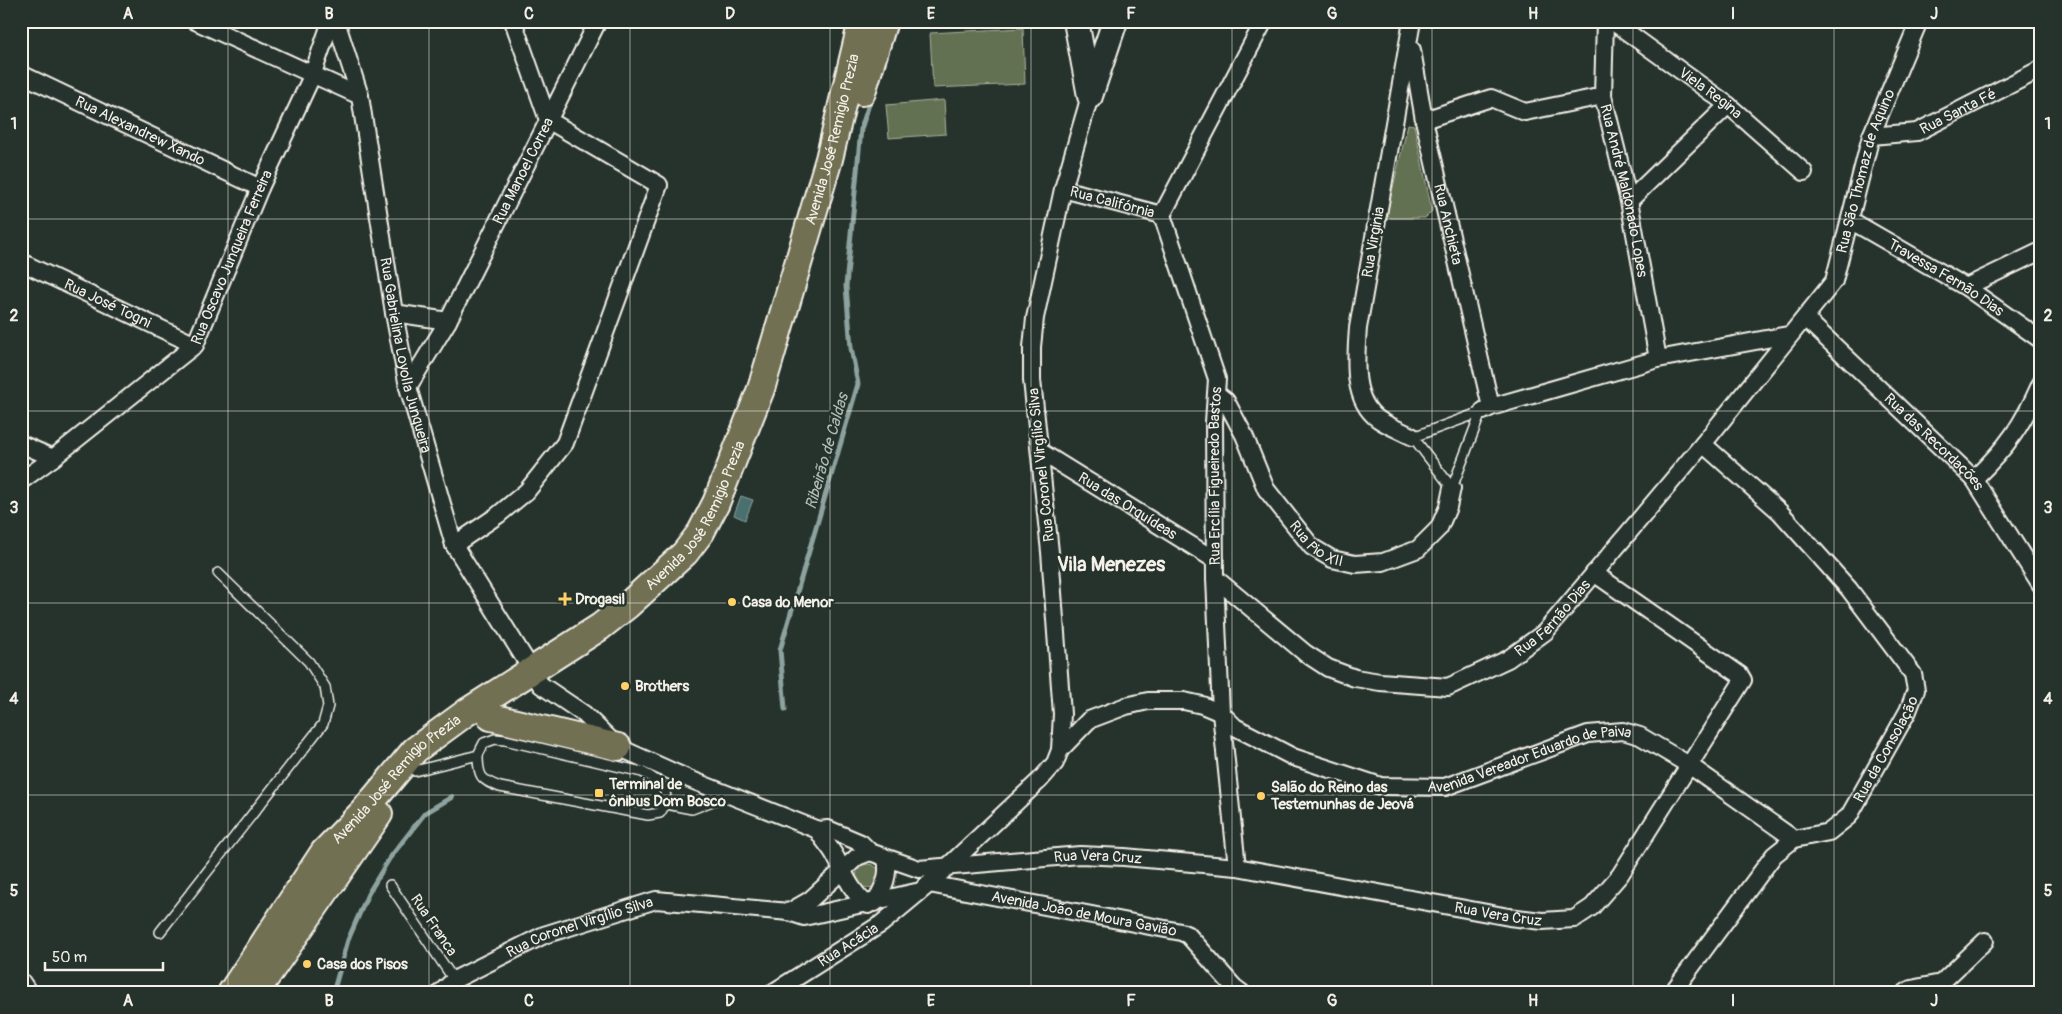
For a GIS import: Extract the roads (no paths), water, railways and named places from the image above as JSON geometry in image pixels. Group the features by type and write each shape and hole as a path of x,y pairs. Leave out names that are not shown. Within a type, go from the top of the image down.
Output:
{"main road":[{"name":"Avenida José Remigio Prezia","path":"255,993 369,827 400,786 415,771 491,717 536,677 656,582 685,553 701,532 716,503 761,389 829,159 862,21"},
{"name":"Avenida José Remigio Prezia","path":"231,993 324,852 364,812 415,750 467,712 536,677 640,612 671,587 695,562 715,528 758,432 884,21"},
{"path":"491,717 618,747"}],"street":[{"path":"195,21 312,76 360,96"},
{"name":"Rua Oscavo Junqueira Ferreira","path":"21,481 53,458 194,345 260,188 312,76 331,21"},
{"name":"Rua Gabrielina Loyolla Junqueira","path":"336,21 360,96 394,313 408,387 454,545 536,677"},
{"path":"454,545 498,516 526,491 565,442 659,185 548,120 513,21"},
{"name":"Rua Manoel Correa","path":"408,387 448,320 598,21"},
{"name":"Rua Virginia","path":"1412,21 1358,328 1356,369 1364,400 1377,418 1413,437"},
{"name":"Rua André Maldonado Lopes","path":"1605,21 1603,96 1629,201 1658,359"},
{"name":"Viela Regina","path":"1612,21 1728,105 1804,172"},
{"name":"Rua São Thomaz de Aquino","path":"1805,318 1834,280 1871,136 1919,21"},
{"path":"1162,215 1263,23"},
{"path":"1090,96 1077,30 1111,32"},
{"name":"Rua Coronel Virgílio Silva","path":"440,993 454,980 544,935 656,900 789,912 804,917 871,904 925,887 1040,780 1055,762 1060,750 1062,714 1041,452 1032,380 1033,338 1038,303 1062,190 1111,32"},
{"name":"Rua Anchieta","path":"1410,39 1424,120 1486,410"},
{"name":"Rua Santa Fé","path":"1871,136 1917,132 2041,70"},
{"name":"Rua Alexandrew Xando","path":"21,74 260,188"},
{"path":"1424,120 1491,98 1525,112 1603,96"},
{"path":"1629,201 1728,105"},
{"name":"Rua Califórnia","path":"1062,190 1162,215"},
{"name":"Rua Ercília Figueiredo Bastos","path":"1162,215 1217,379 1214,422 1215,578 1221,713 1237,867"},
{"name":"Travessa Fernão Dias","path":"1850,220 1966,287 2041,340"},
{"path":"1966,287 2041,251"},
{"name":"Rua José Togni","path":"21,262 194,345"},
{"path":"394,313 448,320"},
{"name":"Rua Fernão Dias","path":"1215,578 1305,653 1328,668 1355,678 1380,682 1448,686 1508,659 1545,632 1703,444 1788,335 1805,318"},
{"name":"Rua das Recordações","path":"1805,318 1974,478 2041,585"},
{"path":"1486,410 1658,359 1788,335"},
{"path":"1974,478 1999,455 2024,420 2041,383"},
{"name":"Rua Pio XII","path":"1217,394 1226,401 1244,435 1266,489 1312,548 1332,559 1354,564 1383,562 1418,549 1439,528 1448,507 1452,488"},
{"path":"21,444 53,458"},
{"name":"Rua da Consolação","path":"1672,993 1774,855 1794,839 1829,832 1849,816 1908,711 1916,690 1913,674 1849,589 1780,512 1703,444"},
{"name":"Rua das Orquídeas","path":"1041,452 1215,560"},
{"name":"Rua Vera Cruz","path":"618,747 818,830 828,829 861,843 870,852 886,859 919,868 1080,854 1237,867 1509,917 1542,921 1574,918 1592,907 1620,875 1743,680 1740,675 1594,573"},
{"path":"536,677 584,714 618,747"},
{"name":"Avenida Vereador Eduardo de Paiva","path":"1060,750 1089,720 1126,706 1148,702 1184,701 1202,705 1221,713 1235,727 1293,757 1381,786 1445,787 1588,734 1623,731 1640,736 1689,765 1794,839"},
{"path":"818,830 858,895 871,904 887,876 886,859"},
{"path":"789,912 810,900 857,857 870,852"},
{"name":"Rua Acácia","path":"772,993 881,924 925,887"},
{"name":"Avenida João de Moura Gavião","path":"925,887 1181,932 1188,935 1234,987 1242,993"},
{"path":"1905,993 1911,989 1941,983 1985,941"},
{"path":"21,981 30,993"}],"lane":[{"path":"1486,410 1452,488 1413,437 1486,410"},
{"path":"160,932 323,724 328,706 325,687 309,662 218,573"},
{"path":"495,739 642,772 654,778 665,790 666,804 660,813 648,815 500,788 484,782 478,770 478,756 484,743 495,739"},
{"path":"415,771 478,756"},
{"path":"666,804 692,809 728,794"},
{"name":"Rua Franca","path":"390,885 454,980"}],"water":[{"path":"741,496 753,500 745,520 734,515"}],"waterway":[{"name":"Ribeirão de Caldas","path":"785,709 780,650 858,384 851,348 846,286 861,129 871,98"},
{"name":"Ribeirão de Caldas","path":"333,993 348,940 368,894 389,859 425,813 452,797"}],"place":[{"name":"Drogasil","path":"565,599"},
{"name":"Casa do Menor","path":"732,602"},
{"name":"Brothers","path":"625,686"},
{"name":"Terminal de ônibus Dom Bosco","path":"599,793"},
{"name":"Salão do Reino das Testemunhas de Jeová","path":"1261,796"},
{"name":"Casa dos Pisos","path":"307,964"}],"district":[{"name":"Vila Menezes","path":"1111,564"}]}
